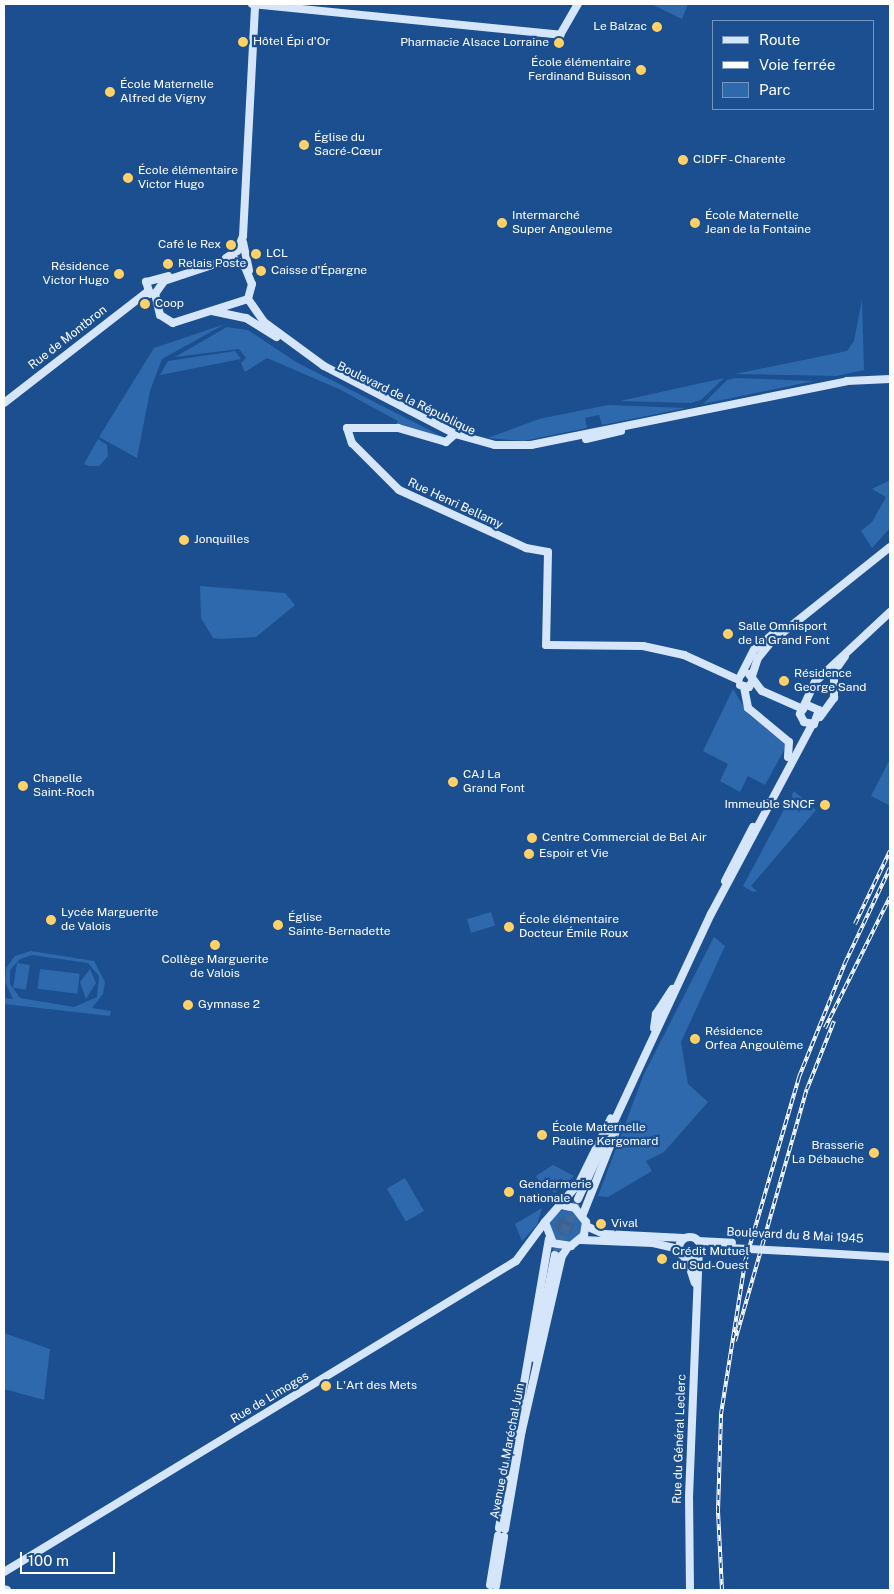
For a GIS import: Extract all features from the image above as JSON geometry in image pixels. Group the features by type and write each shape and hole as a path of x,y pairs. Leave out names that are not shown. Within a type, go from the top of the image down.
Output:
{"main road":[{"path":"155,298 147,292 146,282 226,258 237,252 242,236 254,4 560,35 578,4"},
{"path":"174,274 158,286 155,298 158,313 173,323 248,299 252,284 242,236"},
{"path":"226,258 242,264 252,284"},
{"name":"Rue de Montbron","path":"4,402 147,292"},
{"name":"Boulevard de la République","path":"248,299 260,318 308,356 455,436"},
{"name":"Boulevard de la République","path":"212,311 246,318 322,369 455,436 495,445 531,445 847,381 890,379"},
{"name":"Rue Henri Bellamy","path":"455,436 446,442 398,428 347,428 352,443 391,485 526,548 548,552 546,645 643,646 684,655 740,677"},
{"path":"745,687 752,678 764,648 890,547"},
{"path":"740,677 759,644 819,604"},
{"path":"711,914 734,873 792,757 805,722 805,707 821,677 890,612"},
{"path":"745,687 805,722 820,717 836,694 836,668 849,650"},
{"path":"740,677 752,678 762,691 805,707 818,708 820,717"},
{"path":"740,677 745,687 748,708 791,745 773,792"},
{"path":"821,677 835,681"},
{"path":"697,1288 687,1259 679,1250 653,1243 581,1240 568,1246 548,1238 544,1222 579,1183 636,1072 711,914 762,815"},
{"path":"578,1199 636,1072"},
{"path":"581,1240 586,1226 583,1214 636,1072"},
{"path":"560,1206 575,1208 583,1214"},
{"name":"Rue de Limoges","path":"4,1572 514,1262 544,1222"},
{"path":"586,1226 604,1234 684,1238 679,1250"},
{"name":"Rue de Limoges","path":"526,1246 534,1238 548,1238"},
{"name":"Avenue du Maréchal Juin","path":"530,1376 548,1238"},
{"name":"Boulevard du 8 Mai 1945","path":"684,1238 731,1246 890,1257"},
{"name":"Rue du Général Leclerc","path":"690,1590 697,1288 700,1252 698,1241"},
{"name":"Avenue du Maréchal Juin","path":"530,1376 568,1246"},
{"name":"Boulevard du 8 Mai 1945","path":"700,1252 731,1246"},
{"path":"687,1259 700,1252"},
{"name":"Boulevard du 8 Mai 1945","path":"862,1254 890,1252"},
{"name":"Avenue du Maréchal Juin","path":"493,1589 530,1376 555,1255"},
{"name":"Rue de Limoges","path":"4,1577 20,1564"}],"green space":[{"path":"651,4 688,4 682,19"},
{"path":"862,299 864,370 836,376 735,374 847,351 854,341"},
{"path":"225,324 162,359 150,391 137,458 99,437 154,348"},
{"path":"227,327 248,330 296,362 445,438 396,425 398,421 339,389 267,358 245,372 241,363 246,358 239,349 175,357"},
{"path":"235,351 241,359 160,375 168,361"},
{"path":"724,378 701,400 691,403 620,401"},
{"path":"735,378 814,381 703,404 727,380"},
{"path":"608,405 686,408 602,425 599,415 585,418 587,428 523,441 488,438 539,419"},
{"path":"98,439 107,445 108,456 99,466 84,464"},
{"path":"890,480 890,528 872,548 861,531 872,522 886,497 872,489"},
{"path":"200,586 285,593 295,605 256,637 213,638 201,618"},
{"path":"733,689 749,715 787,745 765,785 748,776 740,792 720,781 728,764 703,751"},
{"path":"889,761 890,802 889,805 871,796"},
{"path":"794,791 816,810 751,886 757,891 753,892 743,886"},
{"path":"491,912 495,925 471,933 467,919"},
{"path":"714,937 725,946 681,1042 688,1084 708,1102 664,1152 646,1161 652,1171 608,1197 598,1196 644,1074"},
{"path":"31,951 94,961 105,982 103,994 92,1008 111,1011 110,1016 4,1004 4,998 13,999 5,982 6,968 15,956","holes":["32,955 88,963 99,976 97,997 74,1007 20,998 10,984 10,970 20,959"]},
{"path":"17,963 30,965 26,990 13,988"},
{"path":"40,969 80,974 77,994 38,989"},
{"path":"90,969 96,983 86,999 80,982"},
{"path":"553,1165 574,1176 554,1193 546,1180 540,1183 536,1176"},
{"path":"405,1178 424,1211 406,1221 387,1188"},
{"path":"542,1208 537,1225 522,1241 515,1224"},
{"path":"566,1210 572,1211 577,1215 581,1220 581,1232 577,1237 572,1241 566,1242 560,1241 555,1237 551,1232 550,1226 551,1220 555,1215 560,1211"},
{"path":"4,1333 50,1349 44,1400 4,1389"}],"shaded area":[{"path":"561,1217 569,1217 574,1222 572,1233 561,1235 556,1230 556,1222"}],"tunnel":[{"path":"555,1255 578,1199"}],"railway":[{"path":"855,924 890,851"},
{"path":"722,1590 718,1511 721,1414 745,1262 799,1077 845,963 890,868"},
{"path":"825,1028 890,897"},
{"path":"735,1341 807,1089 834,1021"}],"place":[{"name":"Le Balzac","path":"657,27"},
{"name":"Hôtel Épi d'Or","path":"243,42"},
{"name":"Pharmacie Alsace Lorraine","path":"559,43"},
{"name":"École élémentaire Ferdinand Buisson","path":"641,70"},
{"name":"École Maternelle Alfred de Vigny","path":"110,92"},
{"name":"Église du Sacré-Cœur","path":"304,145"},
{"name":"CIDFF - Charente","path":"683,160"},
{"name":"École élémentaire Victor Hugo","path":"128,178"},
{"name":"Intermarché Super Angouleme","path":"502,223"},
{"name":"École Maternelle Jean de la Fontaine","path":"695,223"},
{"name":"Café le Rex","path":"231,245"},
{"name":"LCL","path":"256,254"},
{"name":"Relais Poste","path":"168,264"},
{"name":"Caisse d'Épargne","path":"261,271"},
{"name":"Résidence Victor Hugo","path":"119,274"},
{"name":"Coop","path":"145,304"},
{"name":"Jonquilles","path":"184,540"},
{"name":"Salle Omnisport de la Grand Font","path":"728,634"},
{"name":"Résidence George Sand","path":"784,681"},
{"name":"CAJ La Grand Font","path":"453,782"},
{"name":"Chapelle Saint-Roch","path":"23,786"},
{"name":"Immeuble SNCF","path":"825,805"},
{"name":"Centre Commercial de Bel Air","path":"532,838"},
{"name":"Espoir et Vie","path":"529,854"},
{"name":"Lycée Marguerite de Valois","path":"51,920"},
{"name":"Église Sainte-Bernadette","path":"278,925"},
{"name":"École élémentaire Docteur Émile Roux","path":"509,927"},
{"name":"Collège Marguerite de Valois","path":"215,945"},
{"name":"Gymnase 2","path":"188,1005"},
{"name":"Résidence Orfea Angoulème","path":"695,1039"},
{"name":"École Maternelle Pauline Kergomard","path":"542,1135"},
{"name":"Brasserie La Débauche","path":"874,1153"},
{"name":"Gendarmerie nationale","path":"509,1192"},
{"name":"Vival","path":"601,1224"},
{"name":"Crédit Mutuel du Sud-Ouest","path":"662,1259"},
{"name":"L'Art des Mets","path":"326,1386"}]}
